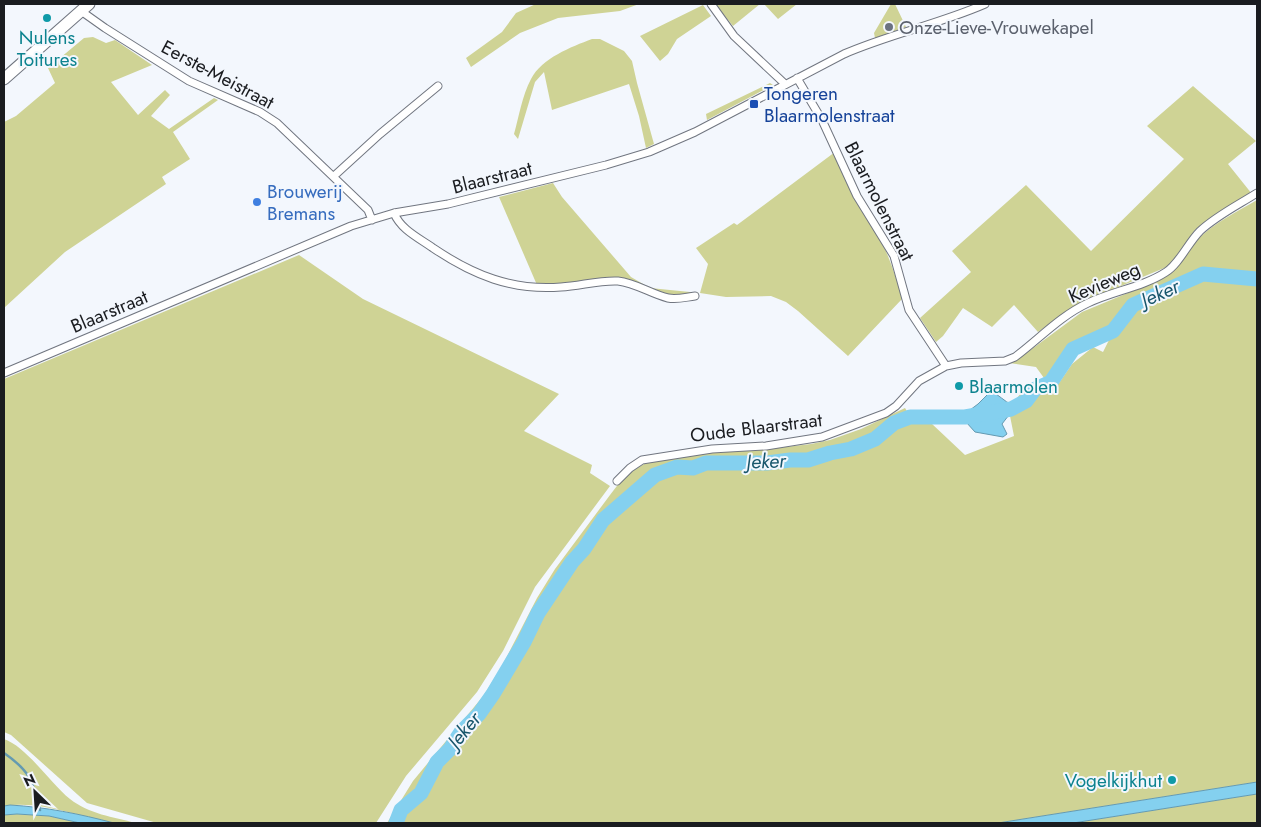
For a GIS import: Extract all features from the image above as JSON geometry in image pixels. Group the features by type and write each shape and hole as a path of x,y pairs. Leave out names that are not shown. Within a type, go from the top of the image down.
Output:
{"main road":[{"path":"4,79 85,7"}],"street":[{"path":"711,4 734,36 785,84"},
{"name":"Blaarstraat","path":"4,373 351,226 394,213 448,204 606,165 649,152 695,132 860,47 958,16 985,4"},
{"name":"Eerste-Meistraat","path":"85,7 105,28 189,81 260,112 277,123 368,210 372,220"},
{"name":"Blaarmolenstraat","path":"797,78 822,120 857,196 894,256 909,310 946,366"},
{"path":"334,176 380,134 438,86"},
{"name":"Kevieweg","path":"946,366 961,363 1005,361 1015,357 1068,314 1089,302 1152,279 1168,271 1201,230 1226,212 1257,194"},
{"path":"394,213 404,229 446,257 475,273 504,283 544,288 615,281 628,282 668,298 695,296"},
{"name":"Oude Blaarstraat","path":"617,481 630,468 642,460 704,450 766,446 822,438 886,413 896,406 919,381 946,366"}],"green space":[{"path":"536,4 639,4 620,11 558,18 520,33 471,67 466,58 502,32 516,13"},
{"path":"715,4 760,4 733,26"},
{"path":"764,4 797,4 778,19"},
{"path":"891,4 895,4 906,27 875,38 874,33"},
{"path":"703,5 711,16 677,39 668,54 660,61 640,36"},
{"path":"93,37 106,43 115,40 152,65 111,82 138,115 165,90 170,95 151,116 169,129 214,98 218,100 173,132 190,159 162,177 166,184 65,252 4,308 4,122 16,116 55,83 48,68 84,38"},
{"path":"592,39 600,39 624,51 632,61 654,144 646,148 629,84 552,110 544,72 535,82 518,139 514,134 521,106 531,79 536,72 542,65 558,54"},
{"path":"770,83 773,85 707,120 706,114"},
{"path":"1193,86 1256,141 1228,164 1252,194 1220,211 1195,230 1169,266 1078,304 1038,332 1014,305 992,327 963,308 943,336 936,342 920,318 971,272 952,251 1026,185 1091,251 1184,159 1147,126"},
{"path":"835,152 882,242 890,260 902,299 848,356 786,302 771,296 726,297 700,293 708,264 696,248 734,223 737,225"},
{"path":"553,183 562,197 631,277 650,288 700,293 666,295 628,280 537,285 499,197"},
{"path":"1257,200 1257,782 998,823 387,823 413,781 484,695 555,569 623,478 634,470 646,463 673,458 710,453 760,450 830,440 861,429 905,408 913,421 931,423 965,455 1014,436 1010,416 1017,409 1015,404 1012,405 1026,386 1044,378 1036,367 1009,363 1021,357 1082,312 1164,278 1204,233","holes":["1129,305 1135,307 1123,323 1123,327 1110,338 1103,352 1093,347 1072,364 1057,386 1051,379 1047,378 1057,362 1071,361 1086,347 1093,334 1114,325"]},
{"path":"299,255 363,299 559,394 524,431 592,465 590,473 610,486 535,587 503,651 477,692 406,776 376,823 157,823 87,803 11,735 4,732 4,379"},
{"path":"4,739 13,743 30,757 62,792 77,804 102,814 136,823 112,823 31,805 4,806"},
{"path":"1257,794 1257,823 1073,823"},
{"path":"4,815 49,816 80,823 4,823"}],"water":[{"path":"991,391 1012,405 1015,404 1017,410 1012,411 1002,424 1007,434 1003,437 975,432 966,422 966,413"},
{"path":"964,412 964,422 913,420 913,413"},
{"path":"1257,782 1257,794 1073,823 998,823"},
{"path":"10,805 63,811 114,823 80,823 49,816 4,815 4,806"}],"waterway":[{"name":"Jeker","path":"396,823 401,810 421,793 437,762 450,749 461,732 479,714 493,694 524,642 538,613 603,520 655,475 677,467 693,468 706,463 767,463 808,460 851,449 875,439 894,423 910,417 965,417 1011,409 1026,401 1035,389 1051,382 1073,349 1113,331 1133,305 1203,274 1257,279"},
{"path":"4,753 20,765 29,777 40,810"}],"place":[{"name":"Nulens Toitures","path":"47,18"},
{"name":"Onze-Lieve-Vrouwekapel","path":"889,27"},
{"name":"Tongeren Blaarmolenstraat","path":"754,104"},
{"name":"Brouwerij Bremans","path":"257,202"},
{"name":"Blaarmolen","path":"959,386"},
{"name":"Vogelkijkhut","path":"1172,780"}]}
